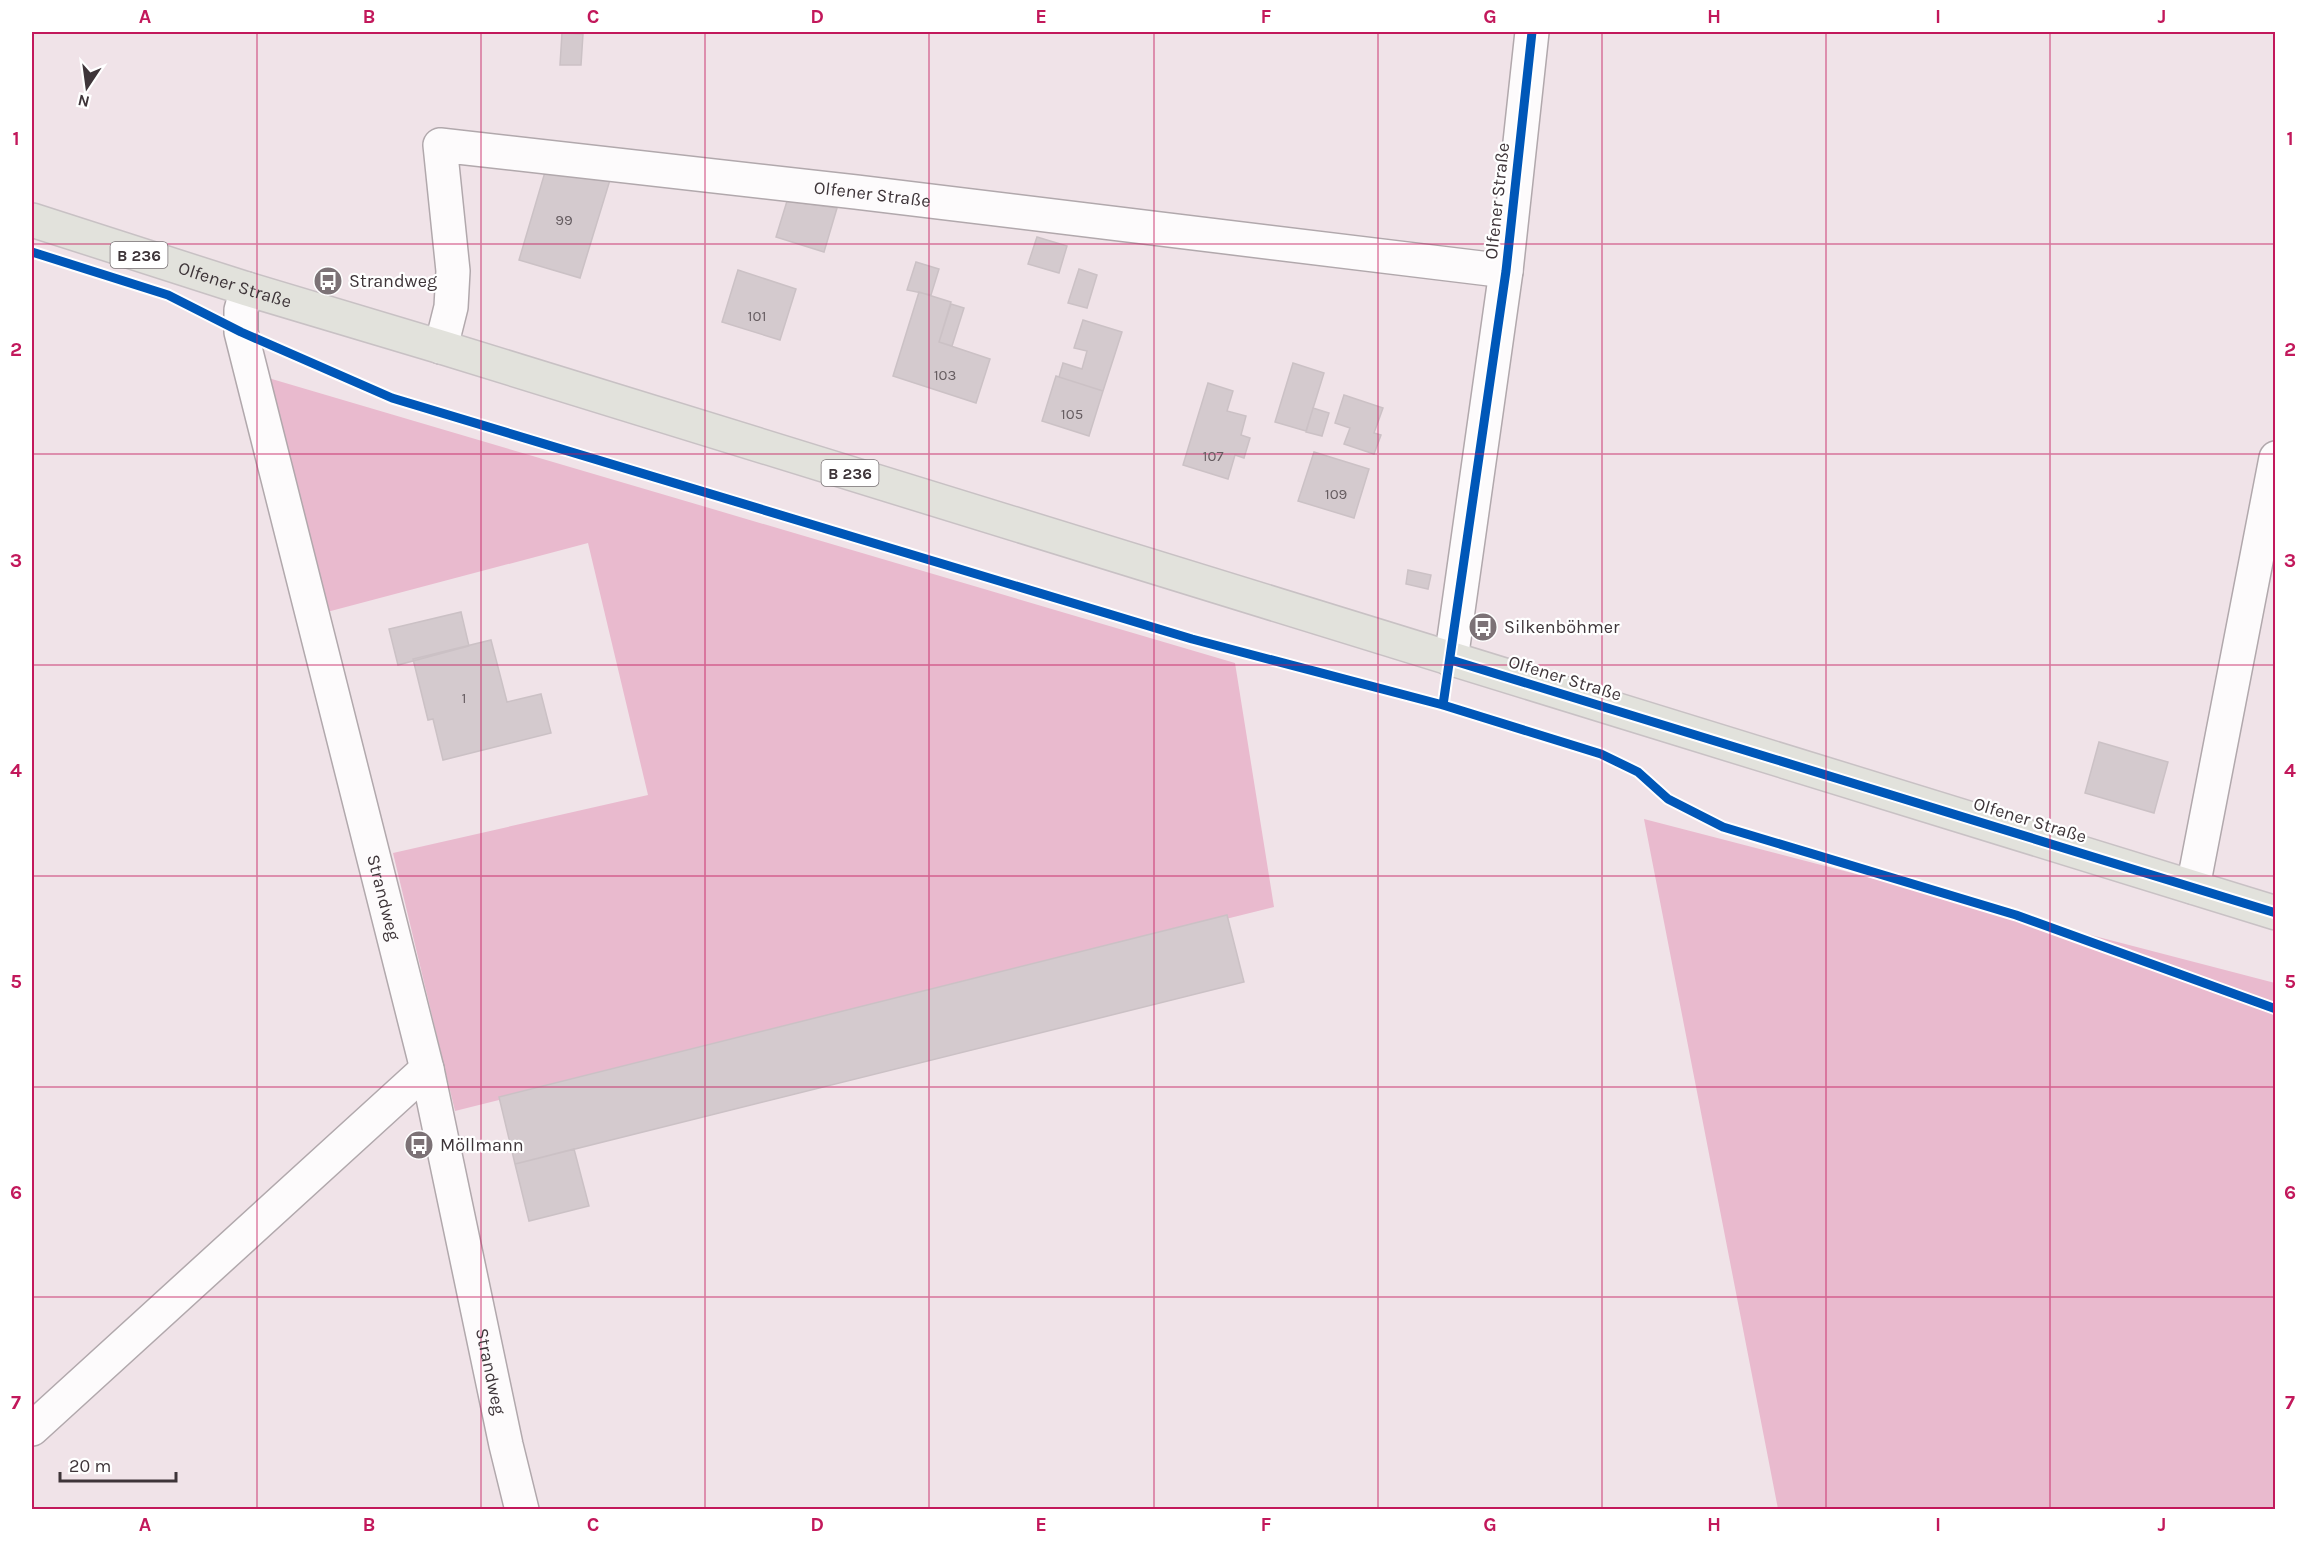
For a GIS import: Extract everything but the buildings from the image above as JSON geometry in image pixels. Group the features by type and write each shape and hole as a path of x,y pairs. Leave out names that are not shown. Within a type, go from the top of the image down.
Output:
{"main road":[{"name":"Olfener Straße","path":"32,220 248,289 441,346 1451,660 2276,913"}],"street":[{"name":"Olfener Straße","path":"1451,660 1506,271 1532,32"},
{"name":"Olfener Straße","path":"441,346 451,307 453,271 440,145 856,192 1506,271"},
{"name":"Strandweg","path":"248,289 241,310 241,332 427,1069 506,1445 522,1509"},
{"path":"2193,887 2276,458"},
{"path":"32,1429 427,1069"}],"shaded area":[{"path":"265,377 1235,663 1274,907 455,1111 393,853 648,795 588,543 327,612"},
{"path":"1644,819 2275,983 2275,1509 1778,1509"}],"cycle path":[{"path":"1443,705 1506,271 1532,32"},
{"path":"32,252 168,295 241,332 392,398 1192,639 1443,705 1601,754 1638,772 1668,799 1723,827 2016,915 2276,1009"},
{"path":"1451,660 2276,913"}],"place":[{"name":"Strandweg","path":"328,281"},
{"name":"Silkenböhmer","path":"1483,627"},
{"name":"Möllmann","path":"419,1145"}]}
